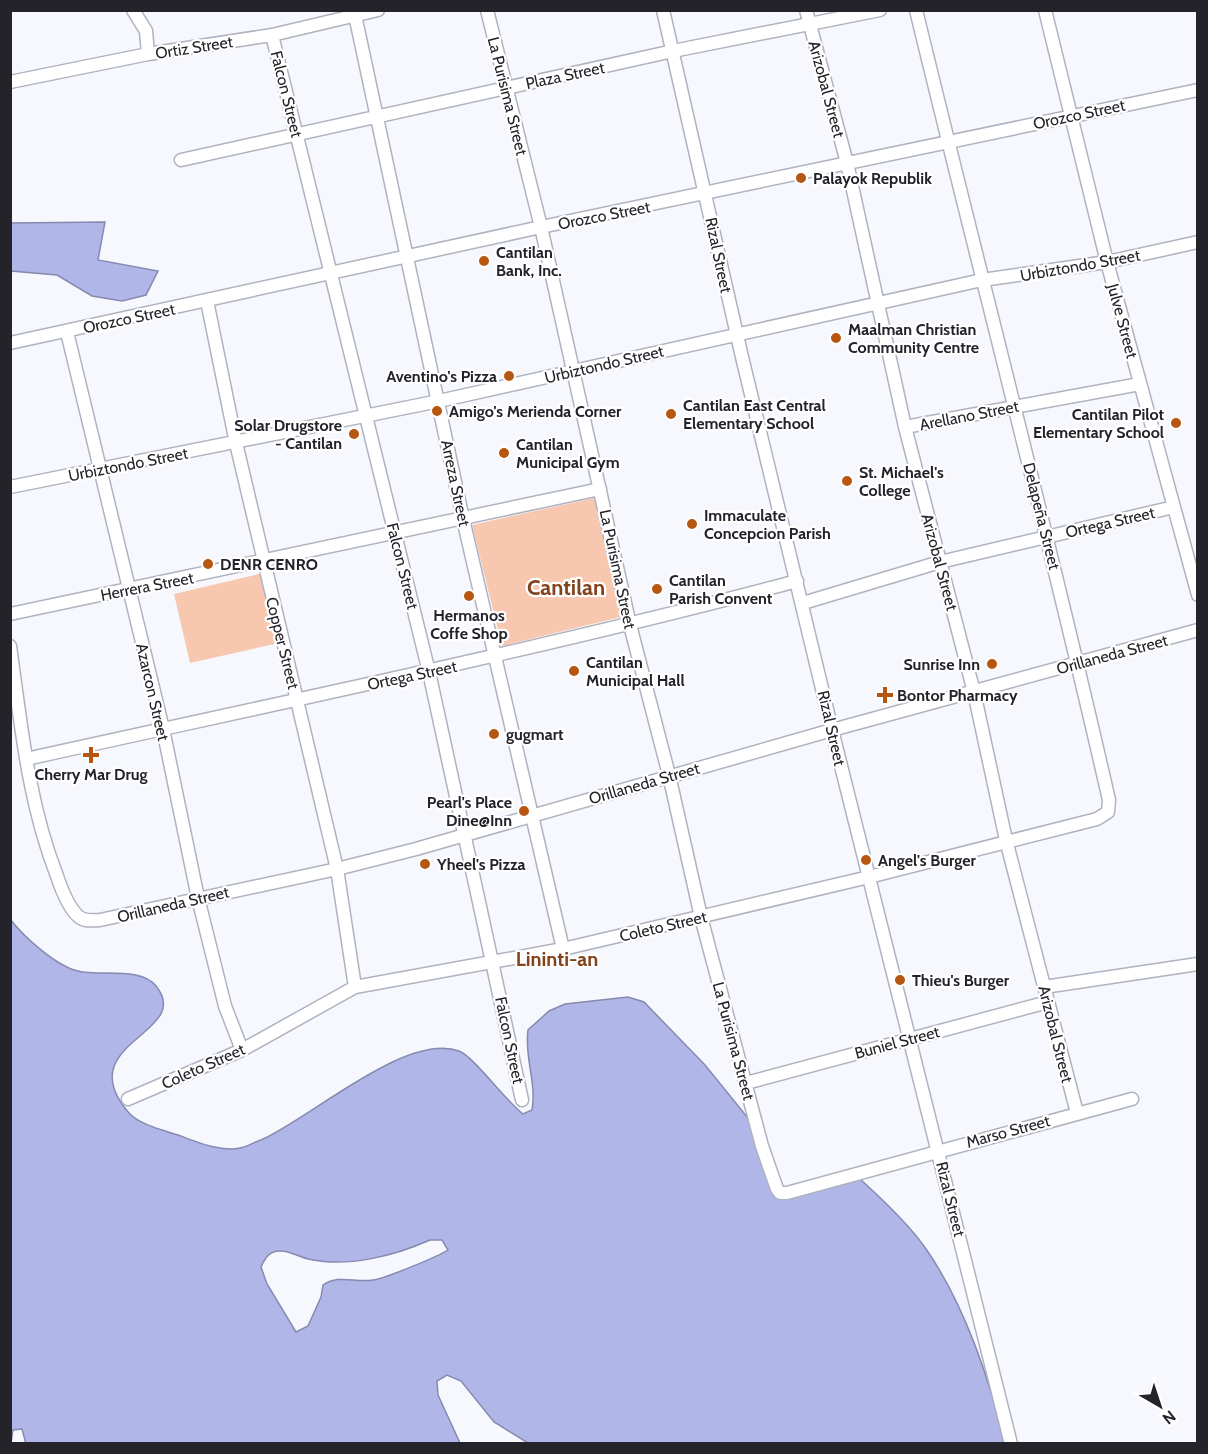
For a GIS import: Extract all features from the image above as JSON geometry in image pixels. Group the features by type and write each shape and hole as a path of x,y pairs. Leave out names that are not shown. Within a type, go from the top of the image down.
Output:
{"street":[{"path":"133,10 146,31 148,54"},
{"name":"Ortiz Street","path":"10,82 148,54 272,35 378,10"},
{"name":"La Purisima Street","path":"487,10 541,227 630,624 669,776 701,917 768,1168 780,1193"},
{"name":"Rizal Street","path":"663,10 736,334 832,730 1011,1443"},
{"name":"Plaza Street","path":"181,160 673,51 808,17 880,10"},
{"name":"Delapeña Street","path":"916,10 1013,407 1048,536 1108,800 1107,812"},
{"name":"Julve Street","path":"1045,10 1107,262 1197,595"},
{"name":"Arreza Street","path":"355,15 463,519 496,656 530,817 563,949"},
{"name":"Arizobal Street","path":"808,17 847,163 905,428 974,692 1006,840 1077,1113"},
{"name":"Falcon Street","path":"272,35 333,274 364,414 429,672 494,960 522,1100"},
{"name":"Orozco Street","path":"10,343 541,227 1197,90"},
{"name":"Urbiztondo Street","path":"10,487 439,400 982,280 1107,262 1197,242"},
{"name":"Copper Street","path":"207,301 236,443 337,869 355,987"},
{"name":"Azarcon Street","path":"67,332 98,470 162,729 198,898 225,1006 242,1050"},
{"name":"Arellano Street","path":"905,428 1140,384"},
{"name":"Herrera Street","path":"10,614 600,489"},
{"name":"Ortega Street","path":"802,603 940,562 1174,507"},
{"name":"Ortega Street","path":"26,759 429,672 797,581"},
{"name":"Orillaneda Street","path":"26,759 39,822 49,856 71,906 79,917 86,920 129,915 337,869 1197,630"},
{"path":"10,646 13,692 26,759"},
{"name":"Coleto Street","path":"128,1098 242,1050 355,987 563,949 701,917 1097,819 1107,812"},
{"path":"1044,987 1197,964"},
{"name":"Buniel Street","path":"746,1083 1048,1002"},
{"name":"Marso Street","path":"780,1193 1132,1099"}],"shaded area":[{"path":"594,498 621,617 502,646 472,525"},
{"path":"263,573 279,643 190,663 174,594"}],"water":[{"path":"105,222 98,260 158,271 146,295 122,301 92,296 57,275 11,271 11,223"},
{"path":"10,919 41,950 69,968 87,973 119,973 140,976 156,986 164,1002 160,1016 121,1054 113,1070 114,1089 129,1113 139,1121 200,1143 224,1149 243,1147 261,1140 386,1065 413,1054 437,1048 459,1051 465,1055 523,1114 532,1110 533,1100 528,1030 549,1011 565,1004 628,997 644,1002 705,1065 748,1118 766,1177 775,1195 860,1179 912,1231 939,1270 964,1317 992,1394 1004,1443 528,1443 494,1422 461,1381 447,1375 437,1381 438,1395 460,1443 26,1444 22,1429 13,1430 11,1443","holes":["430,1240 442,1240 448,1250 399,1272 379,1279 341,1279 323,1285 321,1297 308,1326 296,1332 267,1284 261,1267 268,1255 277,1251 323,1261 354,1261 401,1251"]}],"place":[{"name":"Palayok Republik","path":"801,178"},
{"name":"Cantilan Bank, Inc.","path":"484,261"},
{"name":"Maalman Christian Community Centre","path":"836,338"},
{"name":"Aventino's Pizza","path":"509,376"},
{"name":"Amigo's Merienda Corner","path":"437,411"},
{"name":"Cantilan East Central Elementary School","path":"671,414"},
{"name":"Cantilan Pilot Elementary School","path":"1176,423"},
{"name":"Solar Drugstore - Cantilan","path":"354,434"},
{"name":"Cantilan Municipal Gym","path":"504,453"},
{"name":"St. Michael's College","path":"847,481"},
{"name":"Immaculate Concepcion Parish","path":"692,524"},
{"name":"DENR CENRO","path":"208,564"},
{"name":"Cantilan Parish Convent","path":"657,589"},
{"name":"Hermanos Coffe Shop","path":"469,596"},
{"name":"Sunrise Inn","path":"992,664"},
{"name":"Cantilan Municipal Hall","path":"574,671"},
{"name":"Bontor Pharmacy","path":"885,695"},
{"name":"gugmart","path":"494,734"},
{"name":"Cherry Mar Drug","path":"91,755"},
{"name":"Pearl's Place Dine@Inn","path":"524,811"},
{"name":"Angel's Burger","path":"866,860"},
{"name":"Yheel's Pizza","path":"425,864"},
{"name":"Thieu's Burger","path":"900,980"}],"district":[{"name":"Cantilan","path":"566,587"},
{"name":"Lininti-an","path":"557,959"}]}
